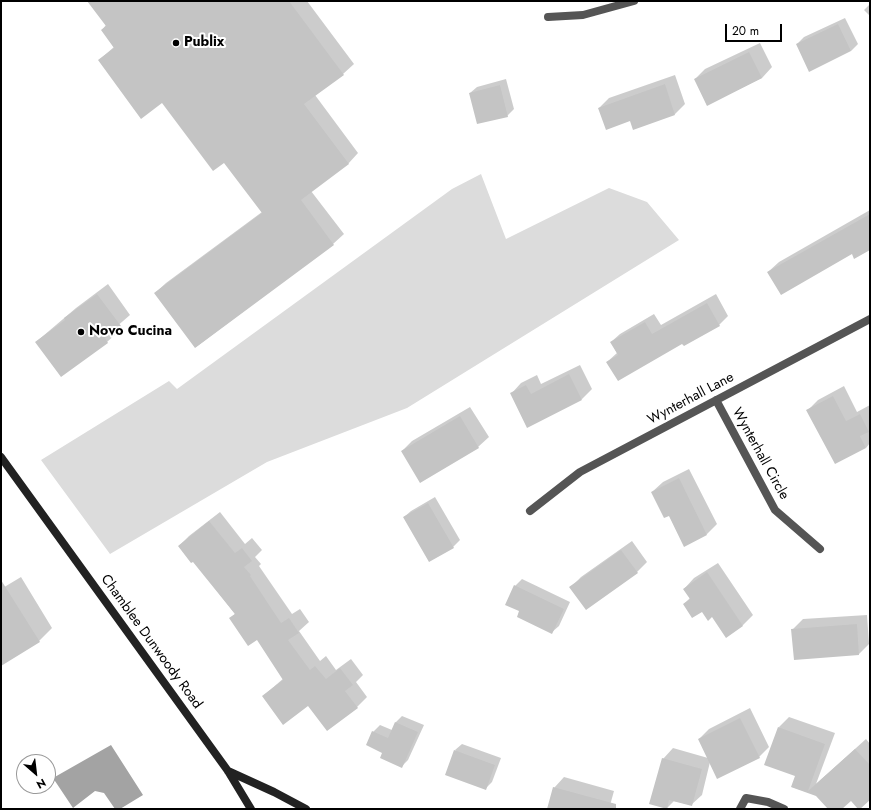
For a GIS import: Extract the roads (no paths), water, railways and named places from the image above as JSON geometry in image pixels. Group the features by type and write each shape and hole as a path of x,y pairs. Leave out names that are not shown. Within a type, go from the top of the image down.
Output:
{"street":[{"path":"548,17 583,15 634,1"},
{"name":"Wynterhall Lane","path":"530,511 580,472 870,319"},
{"name":"Wynterhall Circle","path":"716,400 775,510 820,549"},
{"name":"Chamblee Dunwoody Road","path":"1,458 228,771 274,792 306,809"},
{"path":"228,771 251,809"},
{"path":"740,809 746,798 768,802 784,809"}],"place":[{"name":"Publix","path":"176,43"},
{"name":"Novo Cucina","path":"81,332"}]}
